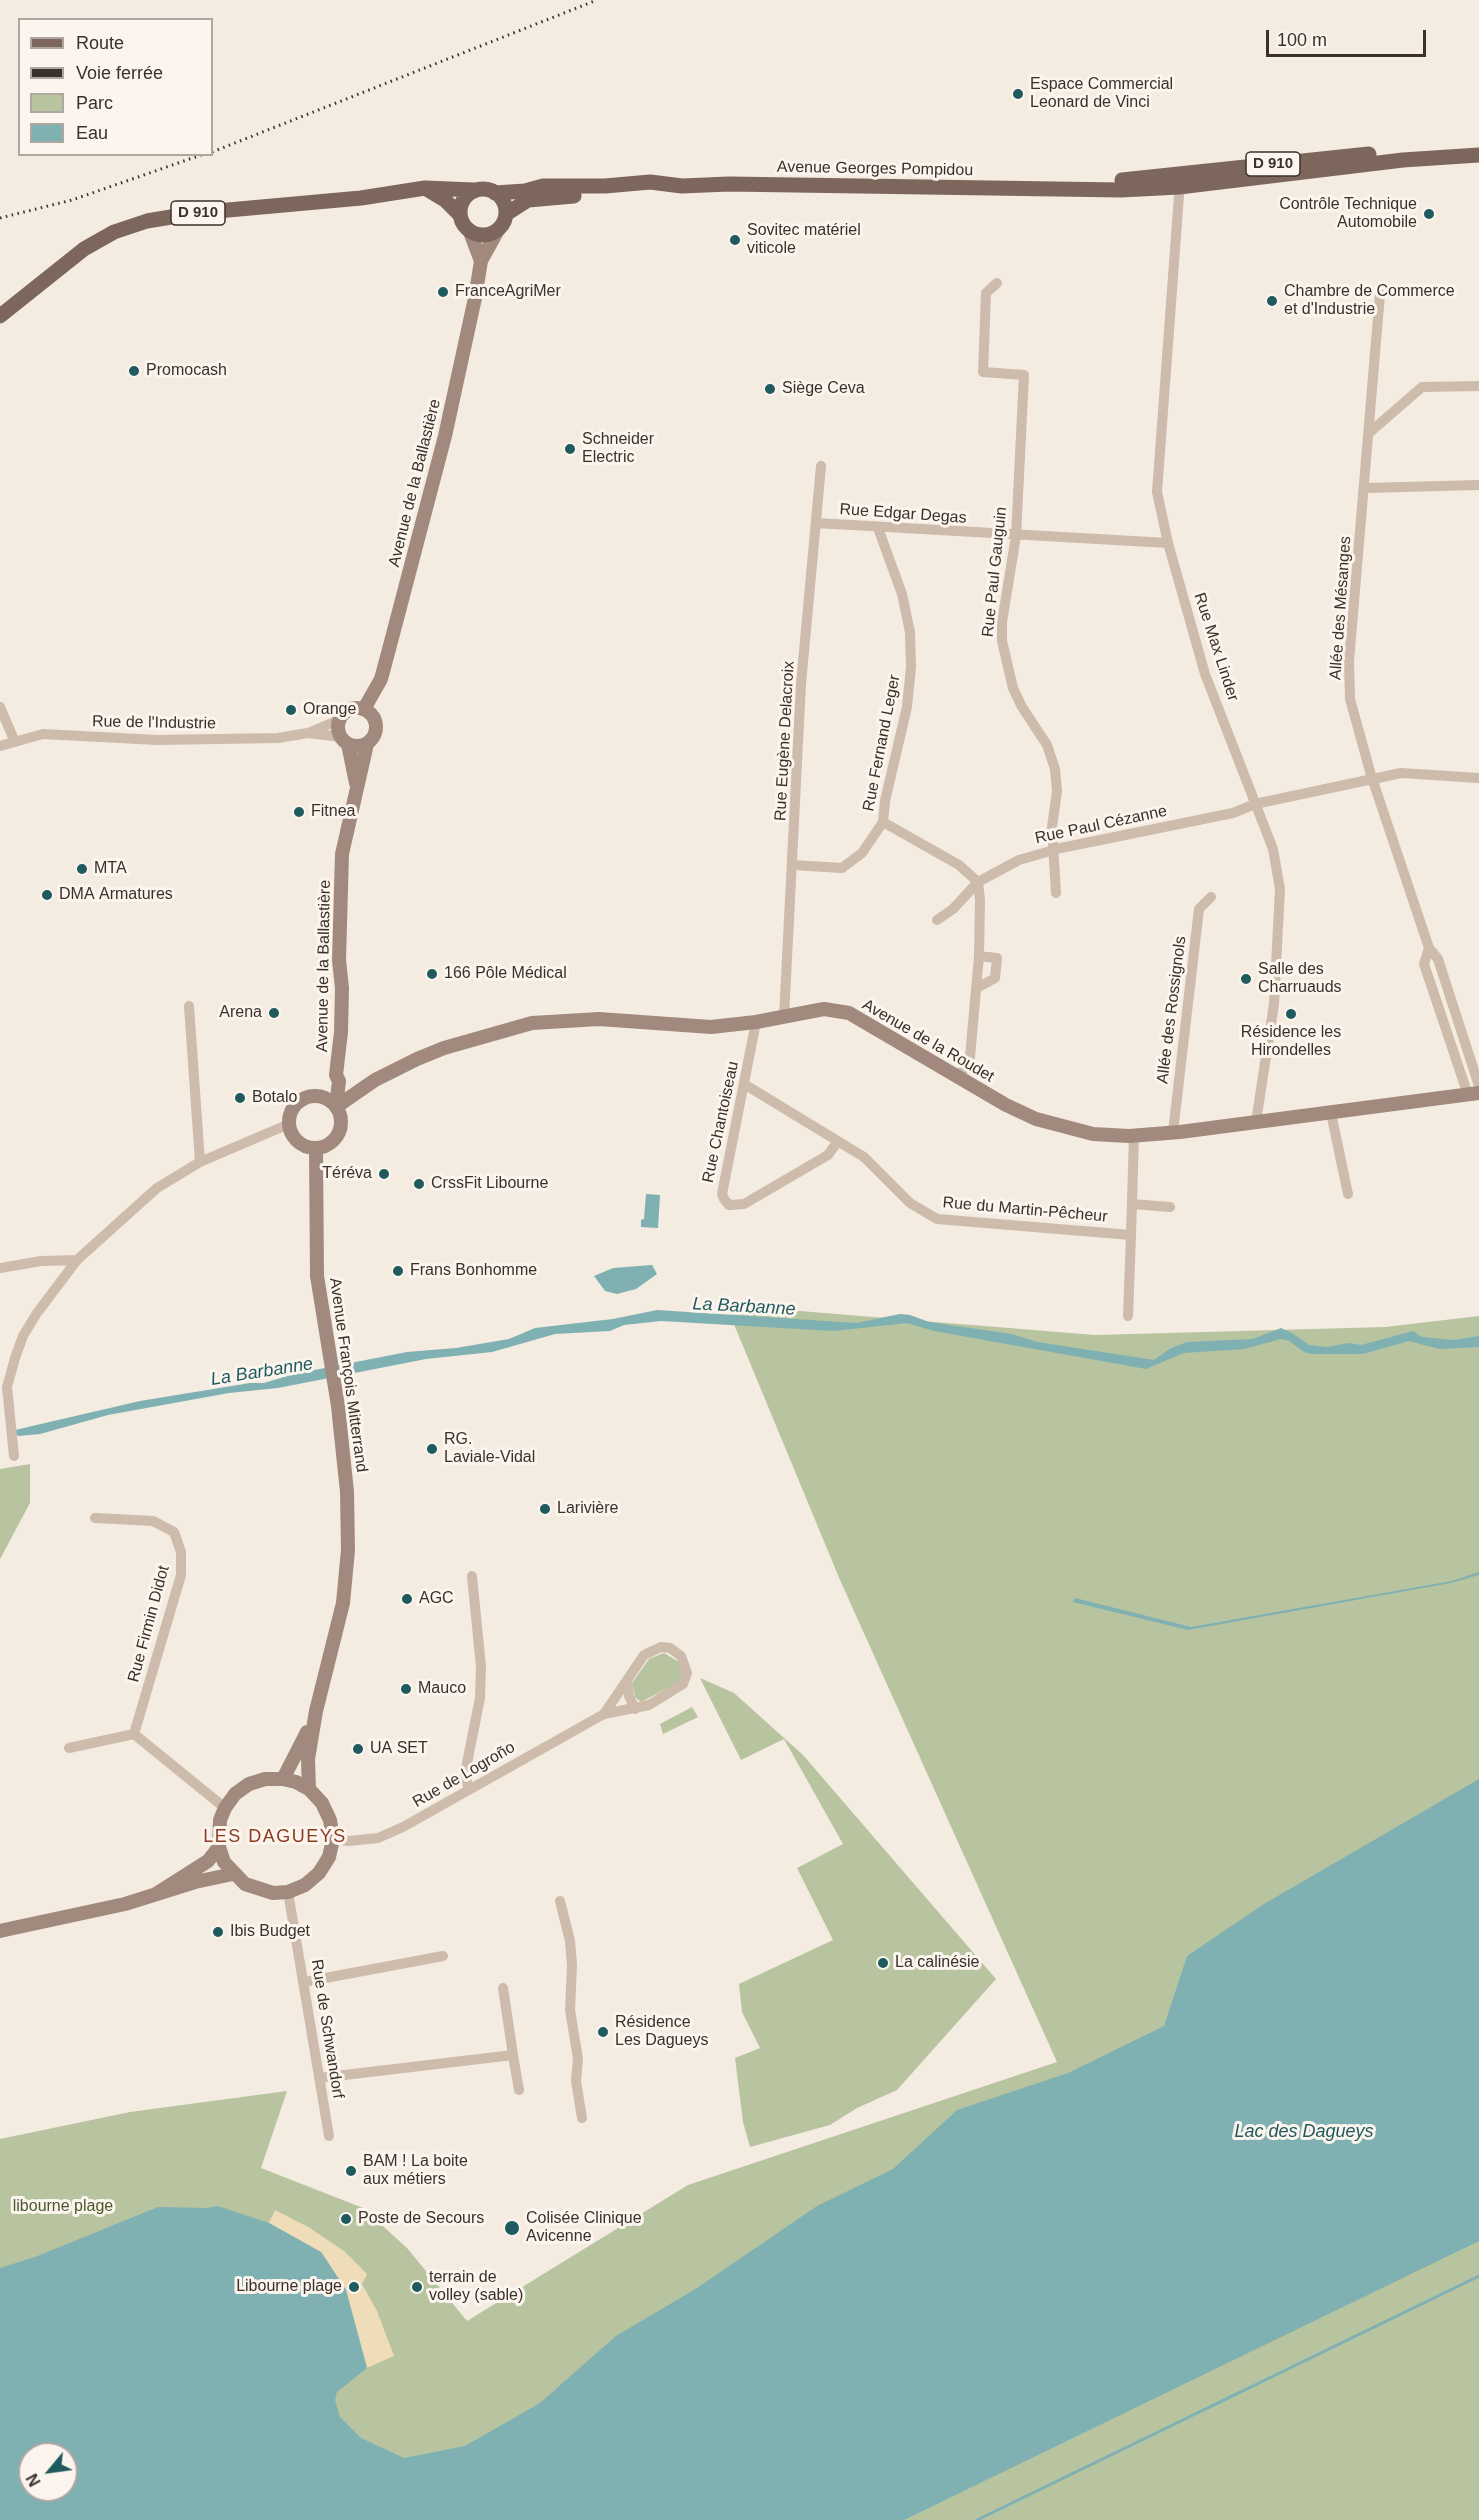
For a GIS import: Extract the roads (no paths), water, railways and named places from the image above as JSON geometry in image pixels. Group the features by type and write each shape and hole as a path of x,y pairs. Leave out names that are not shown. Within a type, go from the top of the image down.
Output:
{"main road":[{"name":"Avenue Georges Pompidou","path":"506,214 528,200 729,184 1007,190 1068,187 1121,190 1180,180 1479,145"},
{"name":"Avenue Georges Pompidou","path":"1180,180 1479,155"},
{"name":"Avenue Georges Pompidou","path":"495,193 525,191 543,186 605,186 650,182 682,186"},
{"path":"425,188 445,200 459,214 461,221 470,232 484,236 498,230 506,214 504,204 495,193 481,189 474,190 463,200 459,214"},
{"name":"D 910","path":"0,316 84,249 114,232 147,221 195,213 360,198 425,188 474,190"},
{"name":"Avenue de la Ballastière","path":"364,709 381,679 445,436 476,298 481,261 498,230"},
{"name":"Avenue de la Ballastière","path":"470,232 481,261"},
{"path":"349,709 364,709 370,712 377,726 376,733 367,744 354,746 344,741 338,729 339,720 349,709"},
{"name":"Avenue de la Ballastière","path":"344,741 356,785"},
{"name":"Avenue de la Ballastière","path":"336,1107 341,1032 342,988 339,960 342,854 367,744"},
{"name":"Avenue de la Roudet","path":"336,1107 389,1071 444,1048 532,1023 599,1019 711,1027 756,1022 824,1009 849,1013 958,1079 1036,1119 1093,1134 1134,1136 1173,1132 1331,1113 1475,1091"},
{"path":"338,1078 358,1091"},
{"name":"Avenue de la Ballastière","path":"319,1096 338,1078"},
{"path":"319,1096 336,1107 341,1122 336,1137 331,1142 316,1148 298,1142 290,1124 290,1115 299,1102 319,1096"},
{"name":"Avenue François Mitterrand","path":"309,1789 308,1759 316,1711 343,1603 348,1550 346,1492 338,1406 317,1276 316,1148"},
{"name":"Avenue François Mitterrand","path":"283,1779 303,1743 316,1711"},
{"path":"265,1779 283,1779 309,1789 322,1803 330,1820 333,1839 329,1857 320,1873 305,1885 288,1892 258,1891 233,1874 224,1862 218,1834 225,1808 235,1794 249,1784 265,1779"},
{"path":"156,1894 208,1861 219,1847"},
{"path":"0,1931 105,1909 213,1877 233,1874"}],"street":[{"name":"Rue Max Linder","path":"1180,180 1157,492 1168,543 1205,674 1247,775 1255,804 1273,849 1280,889 1274,1004 1256,1122"},
{"name":"Rue Paul Gauguin","path":"997,283 986,293 983,372 1024,375 1016,536 1002,622 1002,641 1013,687 1022,707 1047,744 1055,769 1053,850 1056,893"},
{"name":"Allée des Mésanges","path":"1380,294 1349,661 1350,689 1356,729 1429,948 1424,964 1475,1091"},
{"path":"1369,433 1422,387 1479,386"},
{"name":"Rue Eugène Delacroix","path":"784,1017 801,684 821,466"},
{"path":"1365,488 1479,485"},
{"name":"Rue Edgar Degas","path":"816,523 1168,543"},
{"name":"Rue Fernand Leger","path":"793,865 842,867 862,853 882,822 907,707 911,667 910,632 902,594 878,528"},
{"path":"0,707 15,742"},
{"name":"Rue de l'Industrie","path":"0,746 44,734 157,740 263,739 308,733 339,720"},
{"name":"Rue de l'Industrie","path":"308,733 344,741"},
{"name":"Rue Paul Cézanne","path":"937,920 953,909 978,882 1019,860 1053,850 1233,813 1255,804 1401,773 1479,778"},
{"path":"882,822 959,865 978,882 979,956 970,1058 958,1079"},
{"name":"Allée des Rossignols","path":"1173,1132 1199,909 1211,897"},
{"path":"977,988 995,978 997,958 979,956"},
{"path":"189,1006 200,1162"},
{"name":"Rue Chantoiseau","path":"756,1022 722,1194 729,1205 744,1204 828,1155 838,1141"},
{"name":"Rue du Martin-Pêcheur","path":"744,1083 864,1157 910,1203 937,1219 1131,1235"},
{"path":"1331,1113 1348,1194"},
{"path":"14,1456 4,1423 8,1387 23,1336 77,1260 157,1188 200,1162 290,1124"},
{"name":"Rue du Martin-Pêcheur","path":"1128,1316 1134,1136"},
{"name":"Rue du Martin-Pêcheur","path":"1132,1204 1170,1207"},
{"path":"0,1268 41,1261 77,1260"},
{"name":"Rue Firmin Didot","path":"94,1518 153,1521 174,1532 181,1552 182,1575 134,1734"},
{"path":"469,1790 465,1773 480,1698 481,1667 472,1576"},
{"name":"Rue de Logroño","path":"333,1839 349,1841 378,1838 403,1827 604,1714 649,1705 683,1684 687,1673 685,1661 676,1651 661,1647 644,1655 604,1714"},
{"path":"627,1681 629,1696 636,1709"},
{"path":"69,1748 134,1734 225,1808"},
{"name":"Rue de Schwandorf","path":"288,1892 328,2136"},
{"path":"560,1901 570,1941 572,1965 570,2010 578,2059 576,2081 582,2118"},
{"path":"304,1982 443,1956"},
{"path":"503,1988 519,2090"},
{"path":"319,2078 513,2055"}],"water":[{"path":"646,1194 660,1195 658,1228 641,1227"},
{"path":"652,1265 657,1274 636,1289 617,1294 605,1291 594,1276 613,1268"},
{"path":"657,1310 856,1323 900,1314 910,1315 929,1322 1012,1334 1037,1342 1154,1360 1171,1348 1187,1342 1253,1339 1281,1328 1309,1345 1327,1347 1349,1343 1361,1345 1413,1331 1422,1337 1453,1340 1479,1336 1479,1347 1439,1349 1409,1341 1363,1354 1312,1354 1281,1339 1244,1349 1184,1353 1146,1369 934,1331 907,1323 834,1331 661,1321 624,1325 610,1331 555,1334 492,1352 426,1359 278,1388 229,1393 108,1415 40,1434 19,1436 14,1434 15,1430 140,1401 250,1383 264,1383 294,1374 407,1352 456,1348 509,1339 535,1328 613,1319"},
{"path":"1479,1572 1479,1575 1451,1583 1188,1630 1073,1602 1075,1598 1191,1627 1452,1581"},
{"name":"Lac des Dagueys","path":"1479,1779 1479,2241 904,2520 0,2520 0,2268 35,2257 158,2207 207,2208 218,2206 269,2223 321,2252 346,2290 367,2368 337,2392 335,2400 340,2417 361,2438 404,2458 465,2446 540,2403 616,2336 697,2288 817,2206 893,2169 957,2110 1068,2073 1164,2026 1187,1956 1264,1904"}],"waterway":[{"path":"977,2520 1479,2276"}],"railway":[{"path":"213,152 597,0"},
{"path":"0,218 72,200 198,156"}],"place":[{"name":"Espace Commercial Leonard de Vinci","path":"1018,94"},
{"name":"Contrôle Technique Automobile","path":"1429,214"},
{"name":"Sovitec matériel viticole","path":"735,240"},
{"name":"FranceAgriMer","path":"443,292"},
{"name":"Chambre de Commerce et d'Industrie","path":"1272,301"},
{"name":"Promocash","path":"134,371"},
{"name":"Siège Ceva","path":"770,389"},
{"name":"Schneider Electric","path":"570,449"},
{"name":"Orange","path":"291,710"},
{"name":"Fitnea","path":"299,812"},
{"name":"MTA","path":"82,869"},
{"name":"DMA Armatures","path":"47,895"},
{"name":"166 Pôle Médical","path":"432,974"},
{"name":"Salle des Charruauds","path":"1246,979"},
{"name":"Arena","path":"274,1013"},
{"name":"Résidence les Hirondelles","path":"1291,1014"},
{"name":"Botalo","path":"240,1098"},
{"name":"Téréva","path":"384,1174"},
{"name":"CrssFit Libourne","path":"419,1184"},
{"name":"Frans Bonhomme","path":"398,1271"},
{"name":"RG. Laviale-Vidal","path":"432,1449"},
{"name":"Larivière","path":"545,1509"},
{"name":"AGC","path":"407,1599"},
{"name":"Mauco","path":"406,1689"},
{"name":"UA SET","path":"358,1749"},
{"name":"Ibis Budget","path":"218,1932"},
{"name":"La calinésie","path":"883,1963"},
{"name":"Résidence Les Dagueys","path":"603,2032"},
{"name":"BAM ! La boite aux métiers","path":"351,2171"},
{"name":"Poste de Secours","path":"346,2219"},
{"name":"Colisée Clinique Avicenne","path":"512,2228"},
{"name":"Libourne plage","path":"354,2287"},
{"name":"terrain de volley (sable)","path":"417,2287"}],"district":[{"name":"LES DAGUEYS","path":"275,1837"}],"water label":[{"name":"La Barbanne","path":"744,1307"},
{"name":"La Barbanne","path":"262,1372"}],"park label":[{"name":"libourne plage","path":"63,2207"}]}
